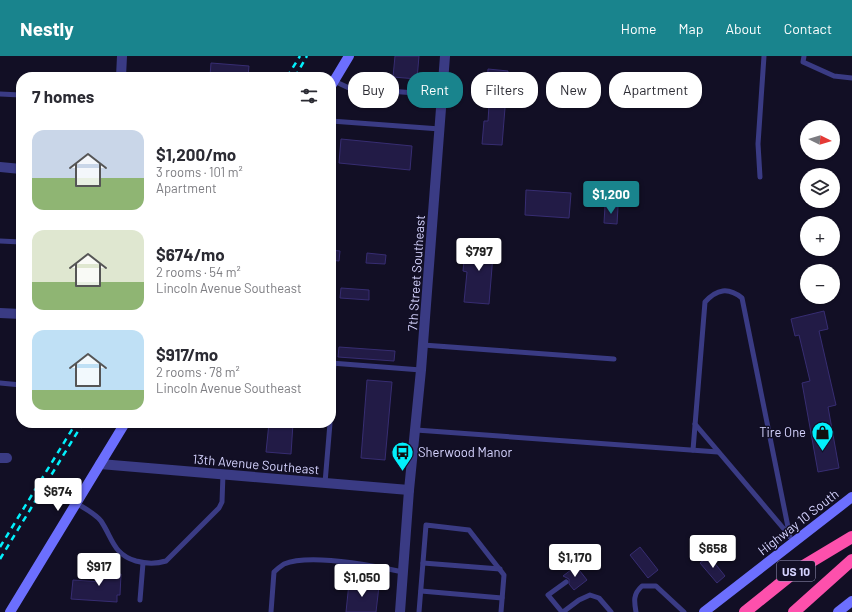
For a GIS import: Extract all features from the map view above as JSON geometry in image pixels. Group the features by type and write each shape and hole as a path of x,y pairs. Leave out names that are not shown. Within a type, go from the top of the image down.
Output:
{"highway":[{"name":"US 10","path":"745,612 797,570 852,537"},
{"name":"US 10","path":"794,612 852,560"}],"street":[{"path":"121,72 122,56"},
{"path":"336,77 349,56"},
{"name":"7th Street Southeast","path":"444,72 446,56"},
{"name":"7th Street Southeast","path":"400,612 441,108"},
{"path":"0,167 16,169"},
{"path":"0,313 16,314"},
{"path":"10,612 122,428"},
{"name":"13th Avenue Southeast","path":"100,464 409,490"},
{"name":"Highway 10 South","path":"704,612 792,539 852,496"},
{"path":"838,612 852,601"}],"lane":[{"path":"760,176 758,144 764,56"},
{"path":"804,56 803,62 834,76 852,78"},
{"path":"336,84 349,88 407,92"},
{"path":"0,94 16,96"},
{"path":"336,120 440,129"},
{"path":"0,241 16,242"},
{"path":"692,450 705,302 712,294 722,291 734,292 742,298 792,539"},
{"path":"423,344 614,359"},
{"path":"336,363 421,370"},
{"path":"0,383 16,385"},
{"path":"695,424 792,539"},
{"path":"325,483 330,428"},
{"path":"416,430 718,452"},
{"path":"76,503 100,520 117,549 125,558 143,563 156,564 166,560 219,508 222,502 223,474"},
{"path":"419,612 426,525 469,530 504,575 501,612"},
{"path":"270,612 274,572 284,564 311,559 380,567 403,572"},
{"path":"140,600 143,563"},
{"path":"423,563 500,569"},
{"path":"566,582 548,595 562,612 579,600 590,595 599,598 611,612"},
{"path":"636,612 634,599 636,592 642,586 656,586 684,612"},
{"path":"421,591 502,598"}],"building":[{"path":"395,56 419,56 418,72 407,72 407,78 399,78 399,72 393,72"},
{"path":"211,63 249,66 248,72 210,72"},
{"path":"488,69 508,71 508,72 488,72"},
{"path":"489,108 505,108 502,145 482,144 484,121 488,121"},
{"path":"341,139 412,146 410,170 339,163"},
{"path":"526,190 571,193 569,218 525,215"},
{"path":"605,206 618,207 617,224 604,223"},
{"path":"469,241 494,243 489,304 464,302 467,272 463,271 464,261 468,261"},
{"path":"336,251 340,251 339,261 336,261"},
{"path":"367,253 386,255 385,264 366,263"},
{"path":"341,288 369,290 369,300 340,298"},
{"path":"824,311 828,329 819,331 836,405 828,407 839,468 818,472 802,383 810,381 799,335 795,336 791,319"},
{"path":"339,347 395,351 394,361 338,357"},
{"path":"367,380 392,382 385,460 361,458"},
{"path":"268,428 293,428 291,454 266,452"},
{"path":"640,547 658,570 648,578 630,555"},
{"path":"709,556 725,576 717,583 700,563"},
{"path":"103,566 119,568 119,574 121,574 120,595 117,595 117,602 71,599 73,580 102,582"},
{"path":"576,566 587,580 574,590 569,584 569,579 563,576"},
{"path":"349,583 379,586 376,612 346,612"}],"railway":[{"path":"290,72 300,56"},
{"path":"298,72 307,56"},
{"path":"0,547 73,428"},
{"path":"0,559 80,428"}],"place":[{"name":"Tire One","path":"822,452"},
{"name":"Sherwood Manor","path":"403,472"}]}
